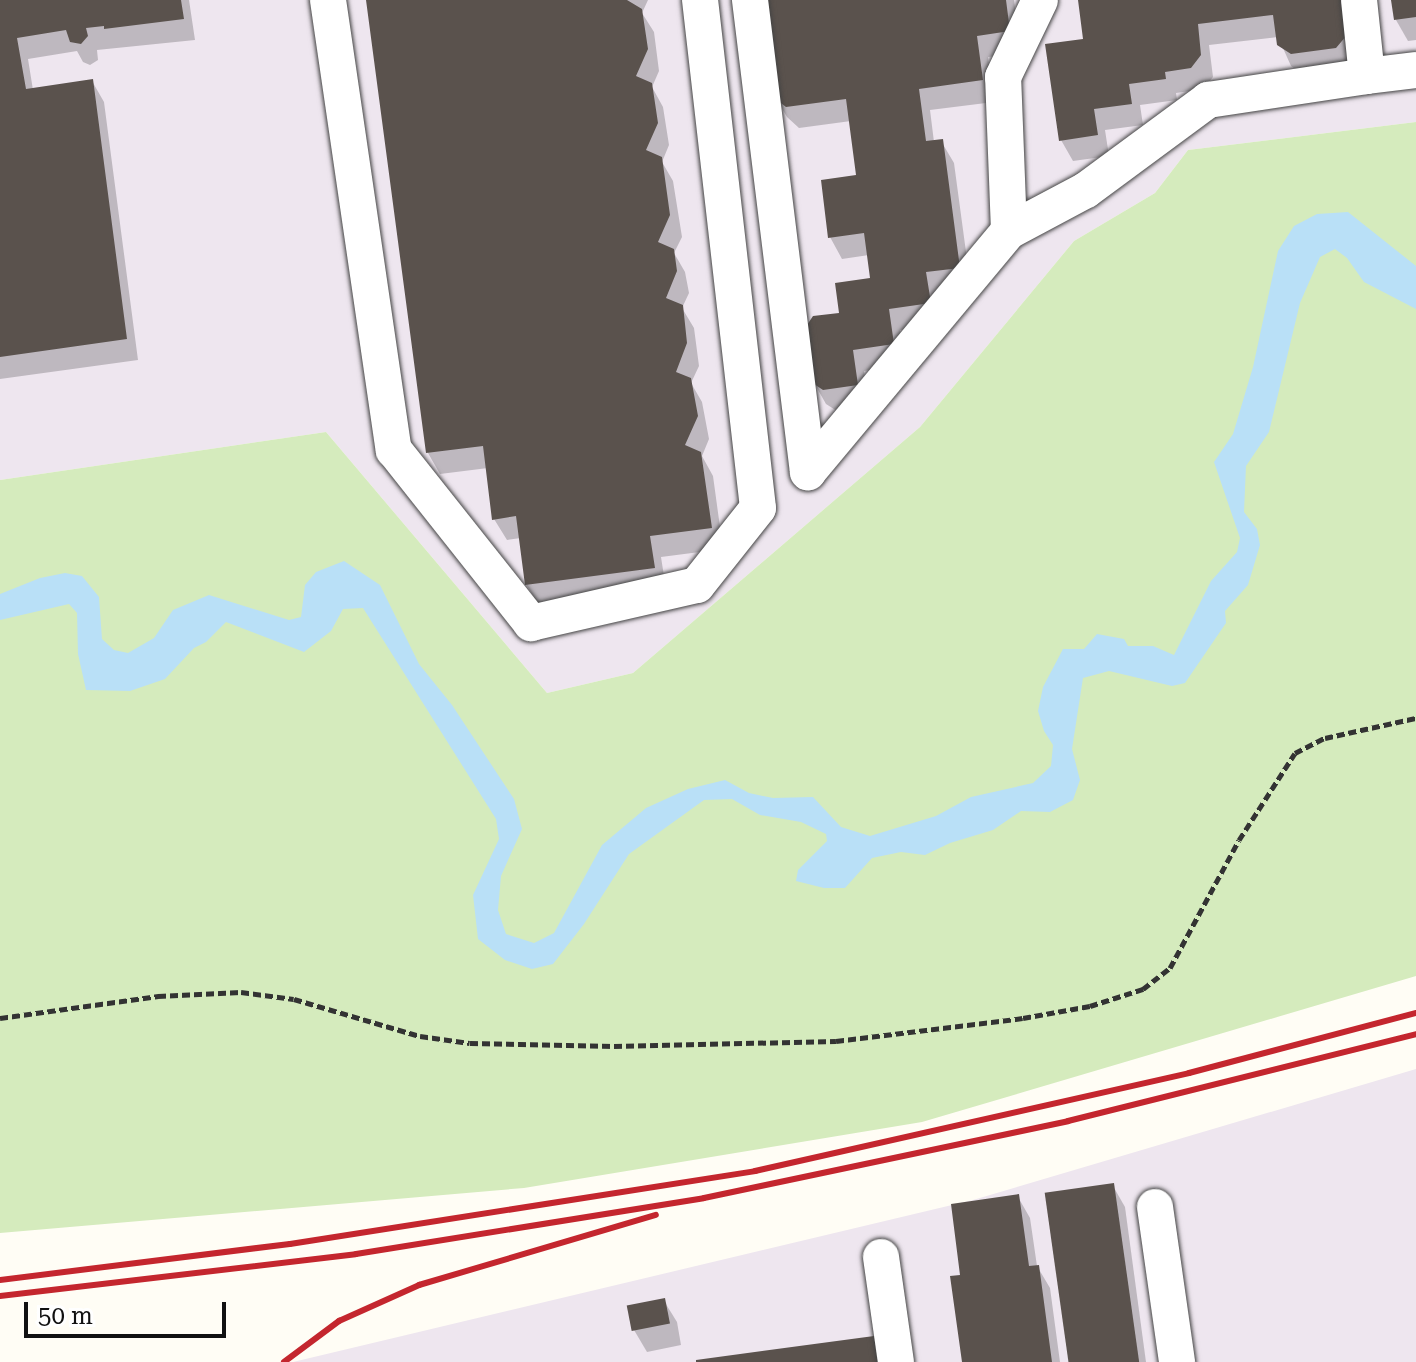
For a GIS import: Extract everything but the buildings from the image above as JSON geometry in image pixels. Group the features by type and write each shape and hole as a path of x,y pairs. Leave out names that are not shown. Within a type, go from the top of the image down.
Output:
{"lane":[{"path":"328,0 394,450 531,623 697,585 758,508 700,0"},
{"path":"750,0 808,472 1009,231 1086,190 1208,100 1416,70"},
{"path":"1009,231 1003,77 1040,0"},
{"path":"1359,0 1367,76"},
{"path":"1155,1207 1177,1362"},
{"path":"881,1257 896,1362"}],"path":[{"path":"0,1018 158,996 241,992 294,999 432,1038 470,1043 614,1046 836,1041 1023,1018 1090,1006 1143,989 1170,968 1239,840 1295,753 1325,738 1416,718"}],"shaded area":[{"path":"0,0 1416,0 1416,122 1188,150 1155,193 1074,241 920,427 633,673 547,693 326,432 0,480"},
{"path":"1416,1069 1416,1362 293,1362 973,1200"}],"green space":[{"path":"1416,122 1416,976 922,1122 524,1188 0,1233 0,480 326,432 547,693 633,673 920,427 1074,241 1155,193 1188,150"}],"water":[{"path":"1348,212 1416,266 1416,309 1364,282 1347,258 1335,249 1320,257 1300,303 1269,432 1246,466 1244,512 1257,529 1260,545 1248,585 1225,611 1226,623 1185,683 1172,686 1109,671 1083,678 1072,749 1080,780 1073,800 1050,812 1021,811 993,830 950,843 925,855 901,852 872,858 845,888 824,888 796,881 798,870 827,841 826,834 801,822 760,815 732,799 704,800 629,854 584,924 553,964 532,969 505,960 478,939 473,895 499,839 496,819 363,608 343,609 331,631 304,652 226,622 206,642 194,648 165,679 130,691 86,690 78,654 77,613 69,604 0,620 0,594 40,578 65,573 82,576 99,597 102,639 114,650 128,653 154,638 173,610 209,595 289,620 301,617 305,585 316,572 344,561 380,585 419,664 452,705 514,799 522,829 501,876 498,910 506,934 534,943 554,933 602,845 646,808 688,789 725,780 749,793 773,798 813,797 841,827 870,836 936,816 971,797 1033,783 1051,766 1053,745 1044,731 1038,711 1043,687 1063,649 1084,649 1097,634 1124,639 1128,646 1153,646 1174,655 1211,581 1237,552 1240,538 1214,462 1233,434 1253,367 1278,251 1294,226 1317,214"}],"railway":[{"path":"0,1280 290,1244 755,1171 1189,1073 1416,1013"},
{"path":"0,1296 356,1254 704,1198 1068,1121 1416,1034"},
{"path":"284,1362 339,1321 419,1285 656,1215"}]}
